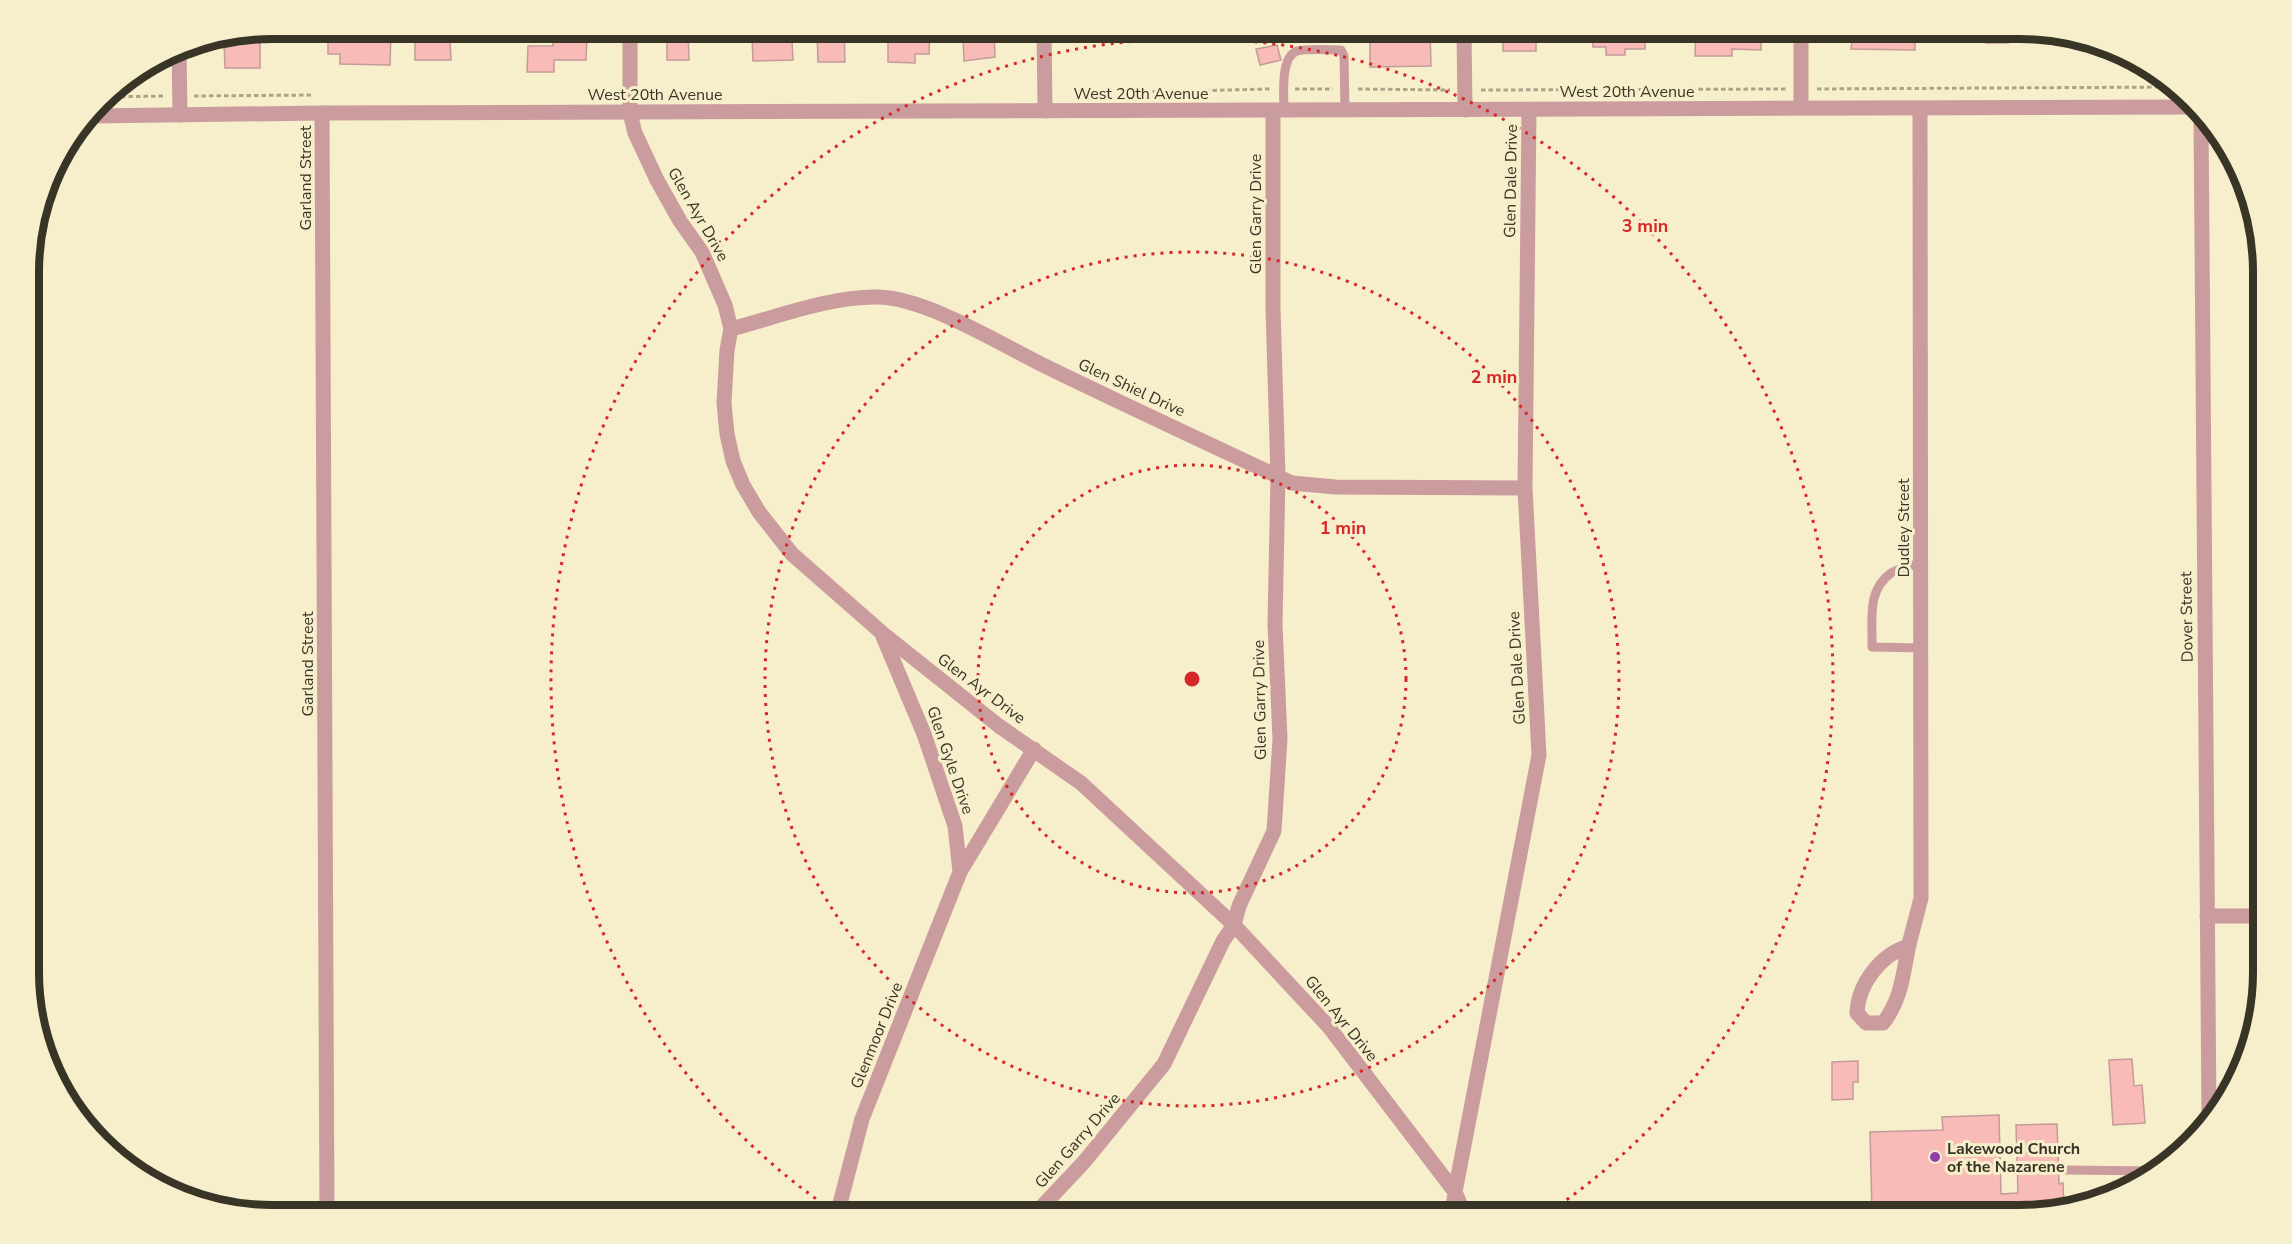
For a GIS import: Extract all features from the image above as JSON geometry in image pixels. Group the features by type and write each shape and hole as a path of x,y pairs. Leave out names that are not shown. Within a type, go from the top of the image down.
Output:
{"street":[{"name":"Glen Ayr Drive","path":"630,39 630,113 635,133 657,180 680,221 702,252 716,280 731,328 724,403 734,461 743,485 759,512 792,554 881,632 999,726 1081,783 1234,925 1329,1028 1455,1192 1461,1205"},
{"path":"1044,39 1045,111"},
{"path":"1464,39 1465,110"},
{"path":"1801,39 1801,108"},
{"path":"179,59 180,115"},
{"name":"West 20th Avenue","path":"99,116 322,113 2185,107"},
{"name":"Dudley Street","path":"1909,946 1896,950 1870,974 1857,1003 1857,1014 1866,1023 1883,1023 1893,1010 1906,969 1909,946 1921,898 1920,108"},
{"name":"Glen Garry Drive","path":"1043,1205 1084,1162 1164,1064 1234,925 1239,906 1274,831 1280,738 1275,624 1278,476 1273,308 1279,110"},
{"name":"Glen Dale Drive","path":"1453,1205 1539,755 1525,488 1529,110"},
{"name":"Garland Street","path":"322,113 327,1205"},
{"name":"Dover Street","path":"2201,125 2209,1108"},
{"name":"Glen Shiel Drive","path":"731,328 847,299 879,297 902,301 954,321 1292,483 1335,487 1525,488"},
{"name":"Glen Gyle Drive","path":"881,632 924,734 955,826 960,872"},
{"name":"Glen Gyle Drive","path":"960,872 1034,750"},
{"name":"Glenmoor Drive","path":"840,1205 862,1119 960,872"},
{"path":"2207,916 2253,916"}],"lane":[{"path":"1279,110 1284,71 1289,57 1297,51 1341,50 1344,56 1345,110"},
{"path":"1922,563 1892,572 1880,584 1873,597 1872,647 1922,648"},
{"path":"2066,1170 2141,1171"}],"building":[{"path":"328,39 391,39 390,65 340,64 340,54 328,54"},
{"path":"415,39 450,40 451,60 415,60"},
{"path":"553,39 587,39 586,60 554,60 554,72 527,72 528,46 553,46"},
{"path":"667,39 688,39 689,60 667,60"},
{"path":"752,39 792,41 793,60 753,61"},
{"path":"817,39 844,39 845,62 818,62"},
{"path":"888,39 930,39 929,54 915,54 915,63 888,62"},
{"path":"963,39 994,39 995,57 964,61"},
{"path":"1370,39 1430,39 1431,66 1370,67"},
{"path":"1503,39 1555,39 1555,42 1536,42 1536,51 1503,51"},
{"path":"1593,39 1645,39 1645,49 1625,49 1625,55 1606,55 1606,47 1593,47"},
{"path":"1696,39 1761,39 1761,50 1732,49 1732,56 1695,56"},
{"path":"1841,39 1915,39 1915,50 1851,49 1852,42 1841,42"},
{"path":"1986,39 2008,39 2008,43 1986,43"},
{"path":"260,40 260,68 225,68 224,44"},
{"path":"1277,45 1281,60 1260,65 1256,49"},
{"path":"2132,1059 2134,1086 2142,1085 2145,1123 2113,1125 2109,1060"},
{"path":"1858,1061 1858,1082 1853,1082 1853,1099 1832,1100 1832,1062"},
{"name":"Lakewood Church of the Nazarene","path":"1999,1115 2001,1194 2018,1193 2016,1125 2057,1124 2059,1184 2063,1183 2064,1201 2035,1205 1872,1205 1870,1132 1943,1130 1942,1117"}],"place":[{"name":"Lakewood Church of the Nazarene","path":"1935,1157"}]}
